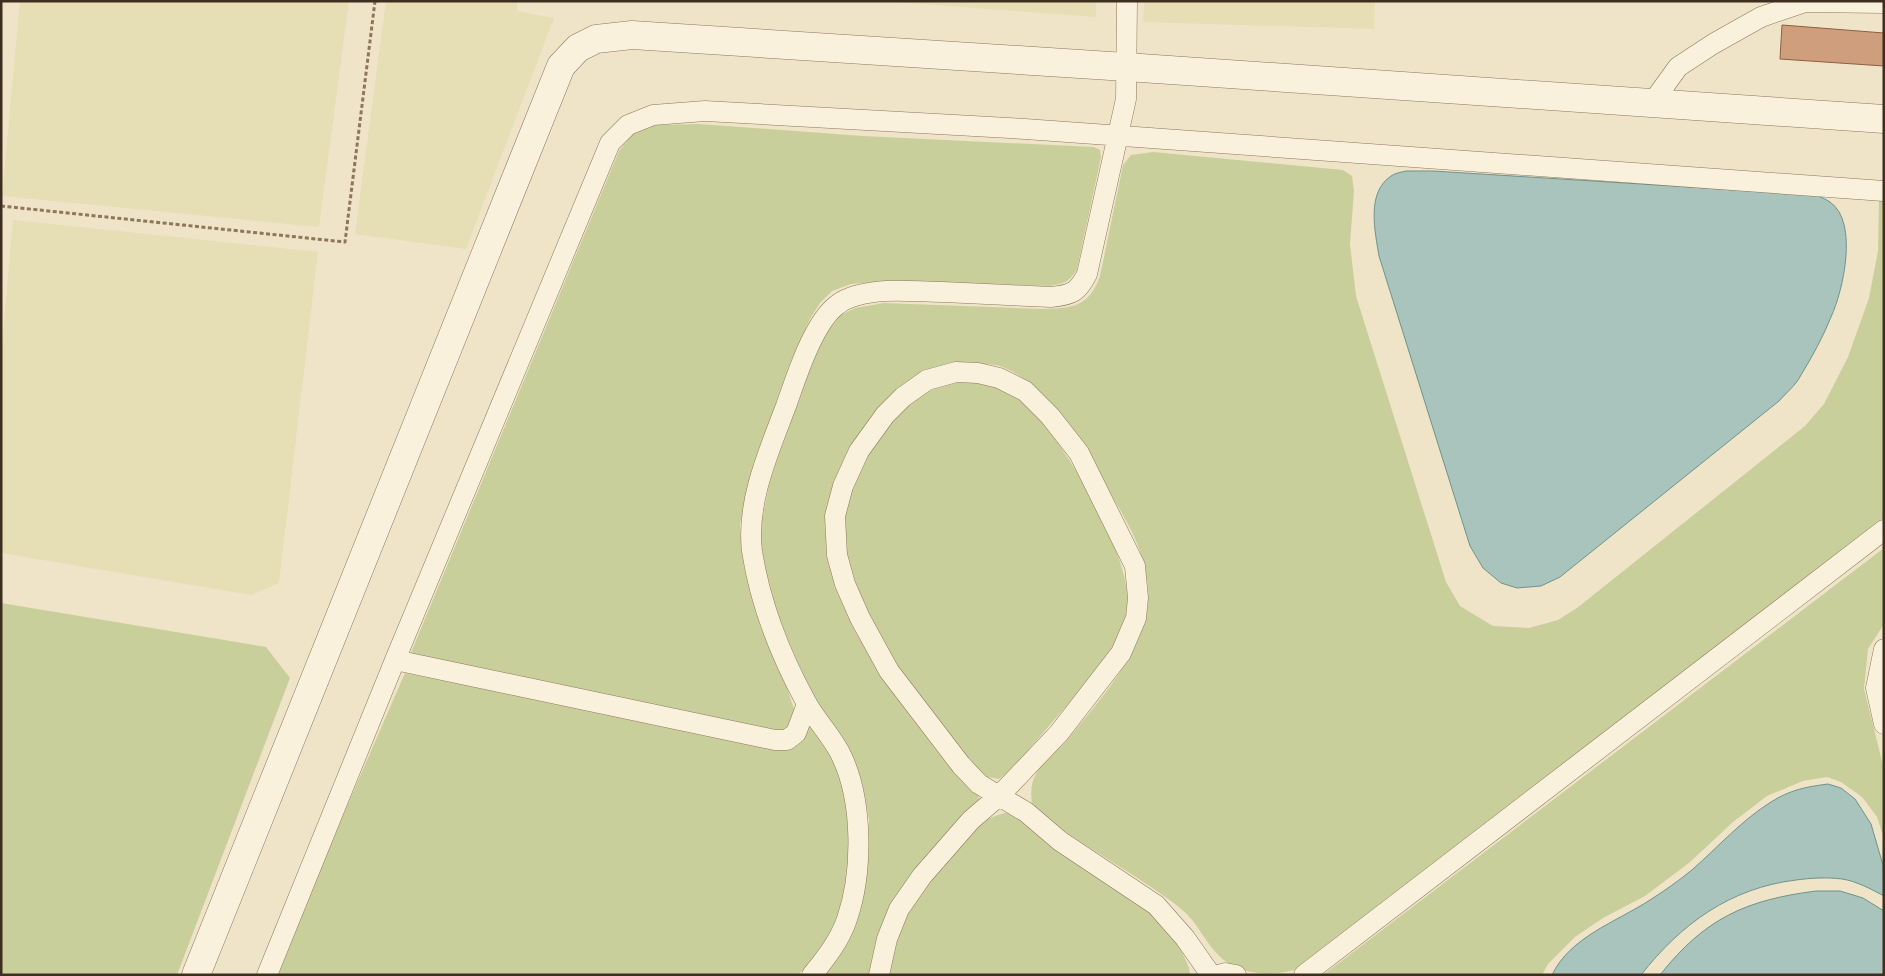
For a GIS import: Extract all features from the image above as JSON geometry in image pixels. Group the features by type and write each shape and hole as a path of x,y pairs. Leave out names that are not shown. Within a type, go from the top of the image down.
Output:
{"street":[{"path":"196,975 561,66 578,48 596,39 632,35 1884,119"}],"lane":[{"path":"812,975 830,953 847,920 856,876 859,818 853,786 842,756 807,704 771,624 758,581 752,550 751,524 762,470 801,365 821,323 836,305 852,297 886,291 1051,297 1068,295 1080,288 1087,274 1126,99 1127,1"},
{"path":"1652,103 1678,67 1713,44 1761,17 1805,2 1884,2"},
{"path":"267,975 395,660 610,143 628,125 653,115 705,111 1118,136 1884,191"},
{"path":"879,975 887,939 899,909 922,876 971,820 999,796 1059,733 1121,653 1136,618 1138,598 1135,566 1079,453 1050,416 1025,391 999,378 978,373 956,372 928,380 903,397 885,415 860,452 843,486 835,516 837,555 845,584 860,618 889,670 961,765 979,784 999,796 1026,812 1060,841 1156,905 1185,938 1211,975"},
{"path":"1304,975 1884,530"},
{"path":"1884,648 1876,688 1884,724"},
{"path":"395,660 775,740 787,740 796,733 807,704"},
{"path":"1218,975 1225,973 1236,975"}],"path":[{"path":"1,206 345,242 375,1"}],"shaded area":[{"path":"20,1 349,1 319,227 2,196"},
{"path":"386,1 517,1 517,11 554,18 466,249 355,234"},
{"path":"883,1 1096,1 1096,17"},
{"path":"1144,1 1375,1 1374,29 1143,22"},
{"path":"13,220 318,252 279,583 252,595 1,553 1,357"}],"green space":[{"path":"699,124 863,136 1094,147 1100,150 1101,157 1077,269 1066,282 1049,286 889,281 851,284 832,291 820,303 810,319 790,363 753,469 740,524 742,553 794,709 791,727 785,732 771,731 410,655 619,151 633,134 656,125"},
{"path":"1153,152 1343,170 1352,176 1354,191 1350,244 1356,296 1446,582 1460,606 1493,626 1529,628 1558,620 1577,608 1805,426 1824,404 1848,357 1869,298 1878,251 1879,201 1884,201 1884,518 1306,965 1280,973 1250,972 1233,966 1220,957 1190,918 1172,902 1080,842 1032,806 1032,786 1039,769 1067,740 1100,700 1121,671 1138,640 1146,617 1148,602 1148,587 1142,556 1131,529 1080,441 1055,406 1040,391 1023,378 996,365 975,364 923,373 825,520 827,552 837,592 856,633 886,681 976,792 980,800 914,870 890,905 870,975 823,975 865,873 869,820 862,782 850,752 811,693 778,617 767,579 761,546 761,524 771,476 807,370 826,333 841,315 855,308 884,303 1043,309 1063,308 1079,304 1091,294 1100,276 1123,165 1131,155"},
{"path":"956,380 1003,388 1017,396 1034,412 1053,436 1091,497 1108,530 1120,562 1127,591 1127,613 1123,626 1118,639 1103,662 1011,770 999,779 988,777 962,753 924,705 897,665 862,603 850,572 844,540 846,508 857,474 879,439 912,402 931,390"},
{"path":"1884,548 1884,624 1868,649 1864,689 1884,769 1884,839 1877,817 1862,797 1841,782 1827,777 1803,781 1767,796 1733,822 1689,863 1645,896 1603,918 1575,937 1548,964 1542,975 1323,975"},
{"path":"1,603 266,647 290,678 177,975 1,975"},
{"path":"405,673 775,746 811,723 835,760 847,787 850,874 840,918 826,947 798,975 277,975 317,875"},
{"path":"1010,812 1152,912 1179,945 1190,975 888,975 908,913 928,879 981,824 993,817"}],"water":[{"path":"1406,171 1433,171 1816,195 1830,202 1839,212 1844,225 1846,257 1844,274 1836,305 1813,354 1796,382 1779,401 1560,577 1541,586 1517,588 1501,583 1483,568 1470,546 1379,256 1374,224 1375,202 1378,192 1383,183 1391,176"},
{"path":"1828,784 1841,788 1855,799 1871,824 1883,865 1884,896 1858,883 1836,878 1796,880 1772,884 1728,900 1709,911 1673,940 1641,975 1552,975 1570,950 1582,940 1650,900 1677,881 1760,809 1791,792"},
{"path":"1816,891 1840,891 1863,898 1884,911 1884,975 1660,975 1694,939 1729,915 1768,900"}],"building":[{"path":"1782,25 1884,33 1884,66 1780,59"}]}
